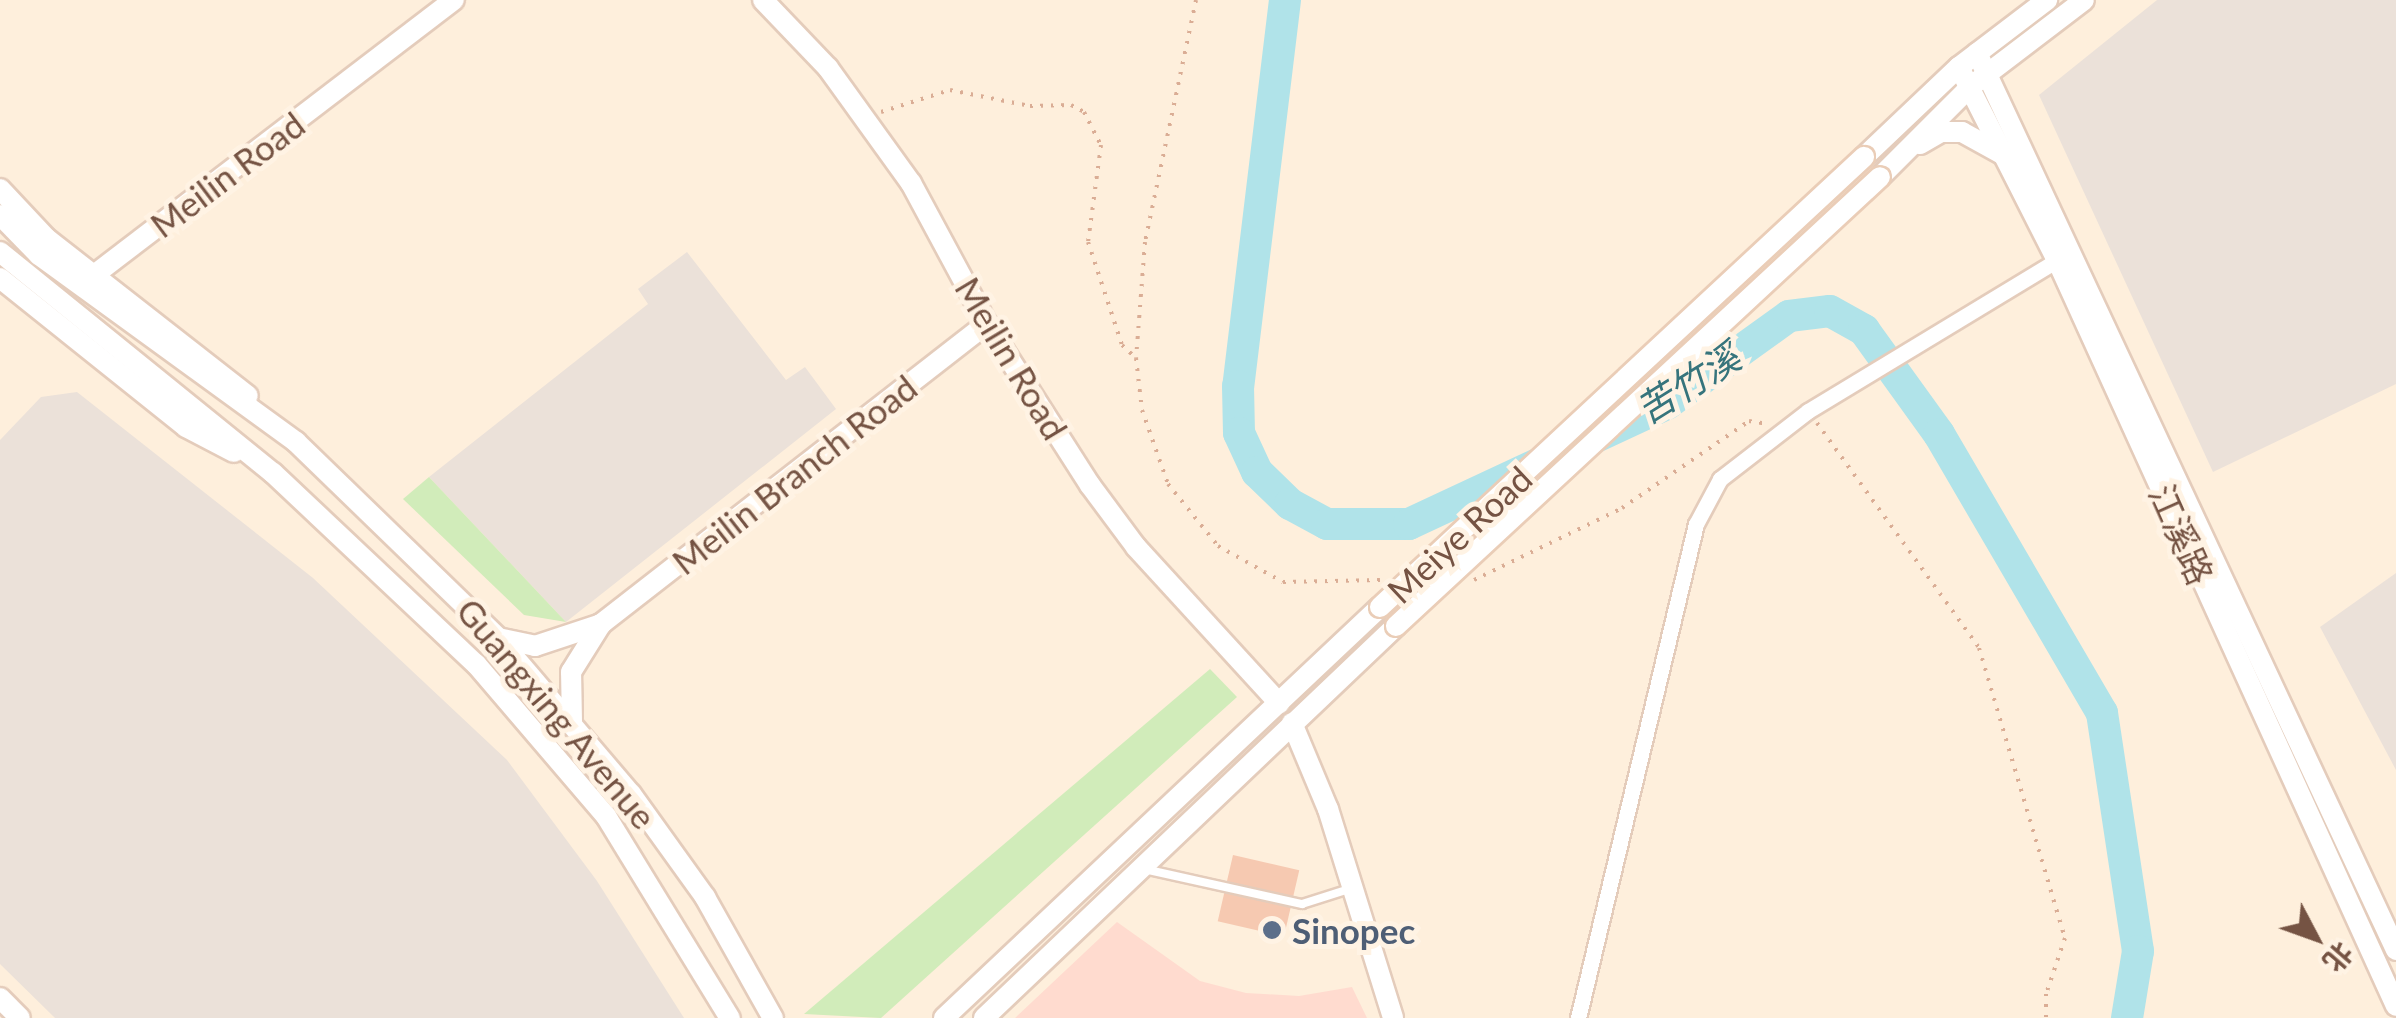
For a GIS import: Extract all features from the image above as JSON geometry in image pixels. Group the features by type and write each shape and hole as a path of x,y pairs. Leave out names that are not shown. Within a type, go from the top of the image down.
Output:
{"main road":[{"name":"Meilin Road","path":"762,0 864,116 912,183 987,324 1136,547 1279,702"},
{"name":"Meiye Road","path":"944,1018 1959,67 2047,0"},
{"name":"Meiye Road","path":"996,1013 1292,723 1880,177 1970,87 2084,0"},
{"name":"Meilin Road","path":"94,276 443,3"},
{"name":"江溪路","path":"1977,53 2396,950"},
{"name":"江溪路","path":"1959,67 2057,260 2396,1006"},
{"path":"1905,152 1941,132 1962,132 2004,155"},
{"name":"Guangxing Avenue","path":"0,189 94,276 225,375 498,638 572,722 705,897 772,1016"},
{"name":"Guangxing Avenue","path":"0,214 39,255 205,380 296,442"},
{"name":"Guangxing Avenue","path":"0,252 185,400 386,572 547,742 606,816 730,1018"},
{"name":"Guangxing Avenue","path":"0,278 186,427 273,473"},
{"name":"Meilin Branch Road","path":"601,624 987,324"},
{"path":"498,638 536,646 601,624"},
{"path":"572,722 572,672 601,624"},
{"path":"1292,723 1352,888 1393,1018"},
{"path":"0,998 20,1018"}],"street":[{"path":"1578,1018 1696,524 1720,479 1808,410 2057,260"}],"lane":[{"path":"1141,868 1302,904 1352,888"}],"path":[{"path":"1196,0 1145,242 1136,358 1142,410 1168,484 1218,546 1283,582 1385,580"},
{"path":"864,116 922,104 950,90 1084,112 1101,145 1088,242 1122,346 1136,358"},
{"path":"1808,410 1979,648 2065,938 2046,994 2046,1018"},
{"path":"1462,580 1481,580 1622,508 1749,421 1766,421 1774,434"}],"shaded area":[{"path":"2157,0 2396,0 2396,384 2213,472 2039,95"},
{"path":"687,252 786,380 805,367 836,409 566,622 429,477 648,304 638,289"},
{"path":"77,392 313,578 507,760 597,881 684,1018 55,1018 0,964 0,440 41,397"},
{"path":"2396,573 2396,770 2320,627"},
{"path":"1117,922 1200,981 1246,993 1299,996 1352,987 1367,1018 1015,1018"}],"green space":[{"path":"429,477 566,622 524,615 403,499"},
{"path":"1210,669 1237,697 881,1018 804,1014"}],"building":[{"path":"1233,855 1299,870 1284,937 1218,921"}],"waterway":[{"name":"苦竹溪","path":"1285,0 1238,386 1239,433 1257,472 1290,504 1327,524 1409,524 1668,403 1789,316 1830,311 1864,330 1939,434 2102,713 2138,951 2127,1018"}],"place":[{"name":"Sinopec","path":"1272,930"}]}
